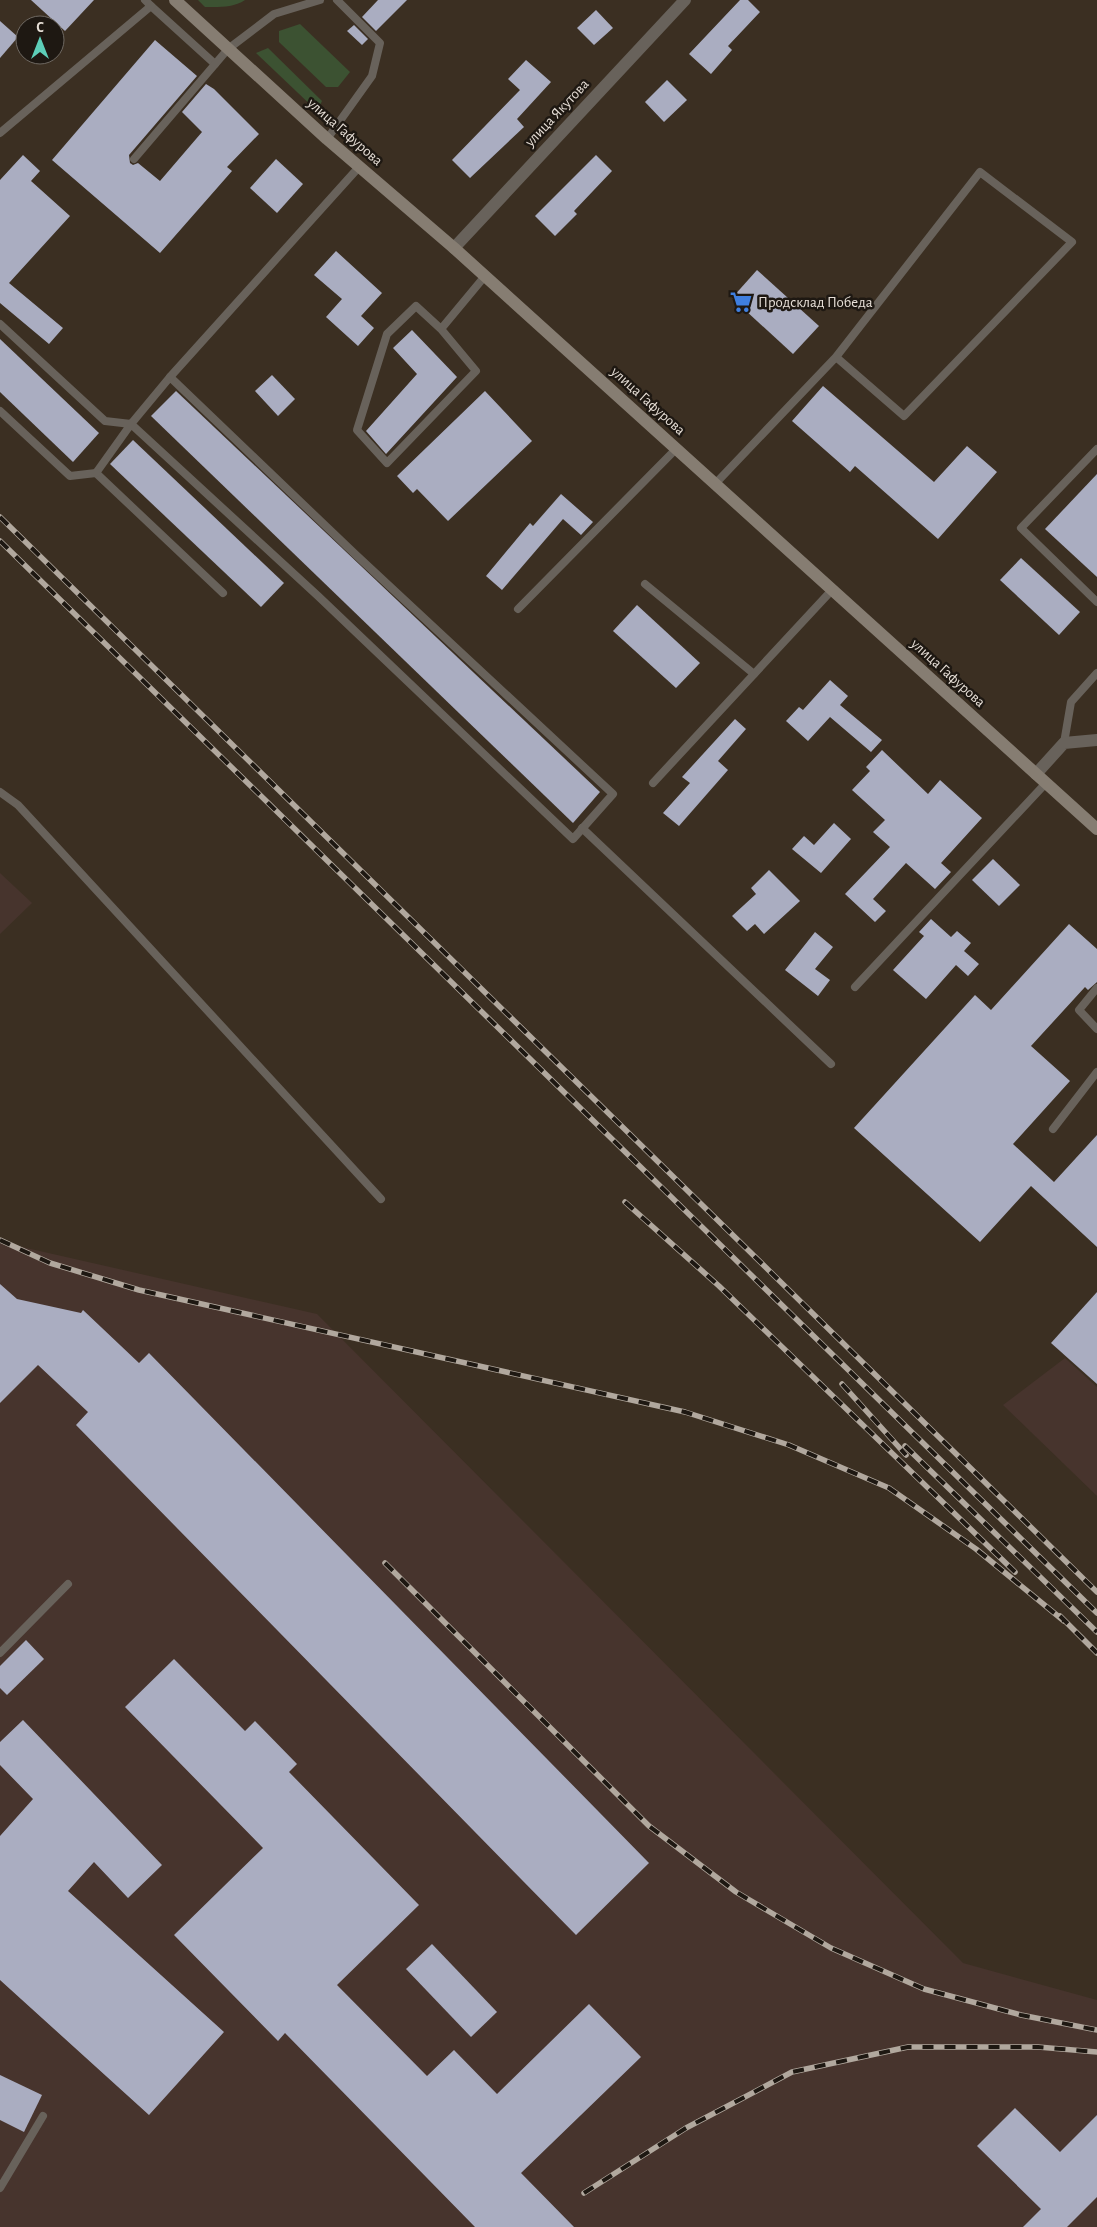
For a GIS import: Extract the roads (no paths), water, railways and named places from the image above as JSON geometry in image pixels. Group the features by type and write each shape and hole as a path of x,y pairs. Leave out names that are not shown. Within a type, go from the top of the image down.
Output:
{"main road":[{"name":"улица Гафурова","path":"175,0 327,140 454,248 1097,829"}],"street":[{"name":"улица Якутова","path":"454,248 685,0"},
{"path":"1036,774 1064,743 1097,740"}],"lane":[{"path":"134,159 228,49 274,14 320,0"},
{"path":"327,140 372,76 380,42 337,0"},
{"path":"0,133 148,3 215,64"},
{"path":"0,411 70,476 96,473 131,424 170,377 359,167"},
{"path":"715,484 836,357 980,172 1072,242 904,416 836,357"},
{"path":"441,329 485,276"},
{"path":"416,306 441,329 476,371 387,463 358,430 387,334 416,306"},
{"path":"0,324 105,421 131,424 318,596 573,839 613,794 355,554 170,377"},
{"path":"1097,448 1021,528 1097,602"},
{"path":"518,609 676,449"},
{"path":"96,473 223,593"},
{"path":"645,584 754,674"},
{"path":"653,783 832,590"},
{"path":"1064,743 1071,702 1097,673"},
{"path":"855,987 1046,783"},
{"path":"0,792 18,806 381,1199"},
{"path":"582,828 831,1064"},
{"path":"1097,988 1079,1010 1097,1029"},
{"path":"1052,1129 1097,1072"},
{"path":"0,1653 68,1584"},
{"path":"0,2188 43,2116"}],"railway":[{"path":"0,517 1097,1592"},
{"path":"0,541 1097,1613"},
{"path":"625,1202 719,1286 1015,1572"},
{"path":"0,1240 50,1263 139,1290 685,1412 789,1445 889,1488 976,1549 1064,1621"},
{"path":"842,1384 906,1455"},
{"path":"905,1446 1097,1632"},
{"path":"385,1563 649,1826 736,1892 831,1948 924,1989 1021,2015 1097,2030"},
{"path":"1060,1616 1097,1653"},
{"path":"584,2193 686,2128 792,2072 908,2047 1038,2047 1097,2052"}],"place":[{"name":"Продсклад Победа","path":"741,302"}]}
